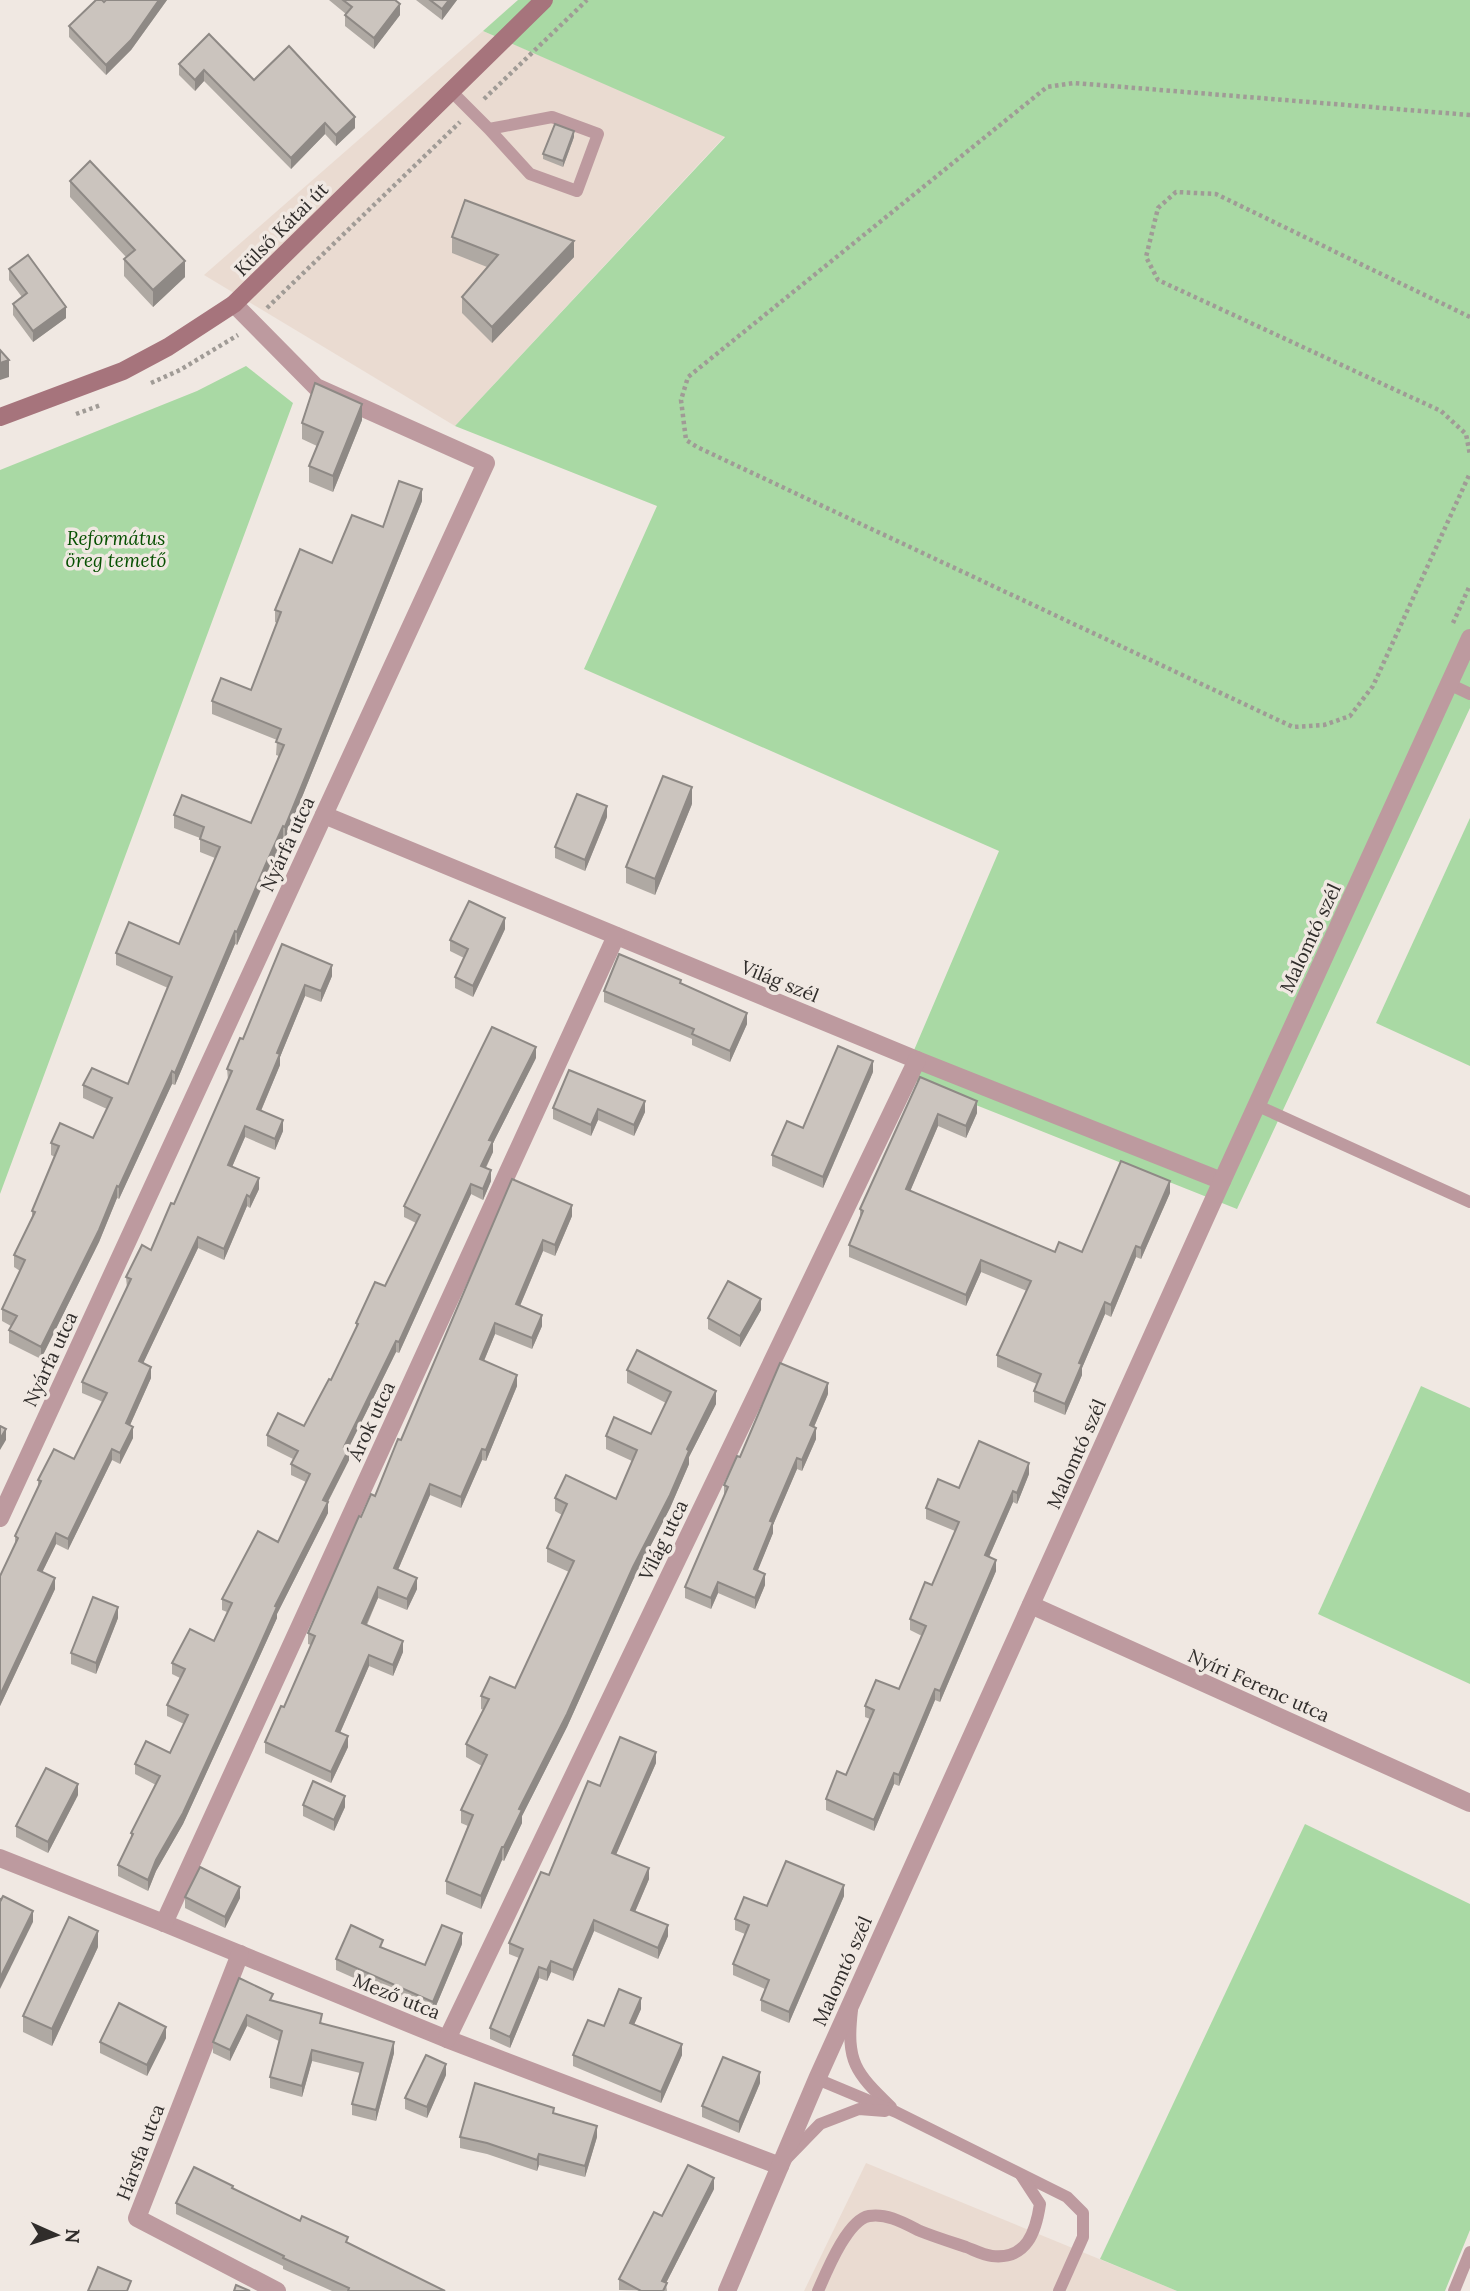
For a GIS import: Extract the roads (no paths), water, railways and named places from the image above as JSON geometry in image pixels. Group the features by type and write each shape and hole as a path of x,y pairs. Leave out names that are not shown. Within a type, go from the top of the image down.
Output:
{"main road":[{"name":"Külső Kátai út","path":"0,417 123,371 234,304 544,0"}],"street":[{"name":"Nyárfa utca","path":"0,1518 486,463 316,387 234,304"},
{"name":"Malomtó szél","path":"727,2291 854,1995 1470,638"},
{"name":"Világ szél","path":"324,815 917,1060 1222,1181"},
{"name":"Árok utca","path":"164,1923 616,936"},
{"name":"Világ utca","path":"447,2039 917,1060"},
{"name":"Nyíri Ferenc utca","path":"1031,1605 1470,1803"},
{"name":"Mező utca","path":"0,1858 447,2039 780,2166"},
{"name":"Hársfa utca","path":"240,1954 137,2218 277,2291"}],"lane":[{"path":"451,91 530,174 577,191 598,134 552,117 489,128"},
{"path":"1449,684 1470,694"},
{"path":"1256,1105 1470,1202"},
{"path":"854,1995 849,2035 851,2056 866,2082 897,2112"},
{"path":"817,2078 897,2112 1067,2197 1083,2213 1083,2237 1059,2291"},
{"path":"780,2166 820,2124 859,2109 897,2112"},
{"path":"818,2291 833,2258 855,2225 867,2216 891,2217 930,2235 992,2256 1013,2253 1024,2247 1037,2225 1040,2204 1021,2175"},
{"path":"1454,2291 1470,2252"}],"park label":[{"name":"Református öreg temető","path":"116,549"}]}
